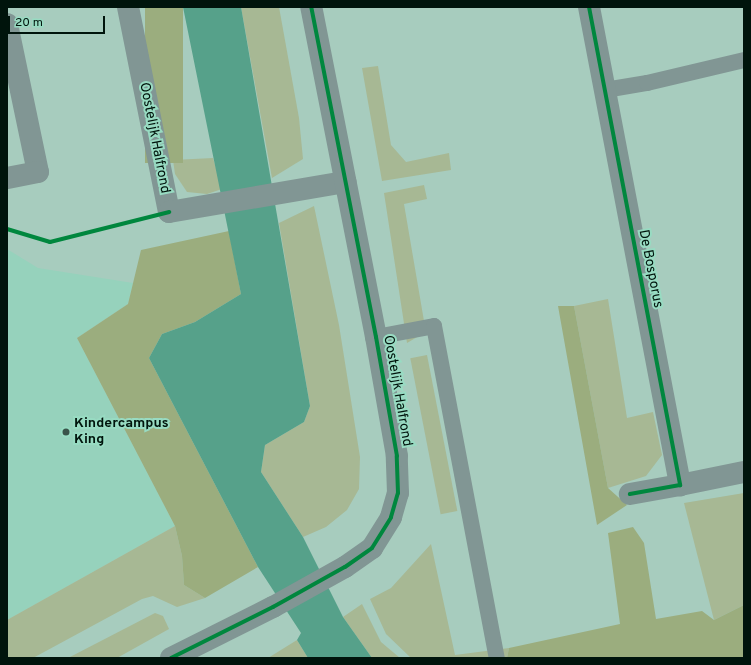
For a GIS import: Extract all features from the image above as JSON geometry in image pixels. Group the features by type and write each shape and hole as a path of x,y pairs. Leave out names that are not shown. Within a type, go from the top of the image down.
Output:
{"street":[{"name":"Oostelijk Halfrond","path":"128,7 169,212 224,204 344,182"},
{"name":"Oostelijk Halfrond","path":"171,658 273,607 345,567 372,548 391,517 398,493 397,456 376,337 344,182 311,7"},
{"name":"De Bosporus","path":"589,7 680,485"},
{"path":"7,24 38,172 7,178"},
{"path":"630,494 744,472"}],"lane":[{"path":"605,90 647,83 744,60"},
{"path":"376,337 434,326 497,658"}],"shaded area":[{"path":"145,7 183,7 183,163 145,163"},
{"path":"183,7 241,7 310,406 304,422 265,445 261,472 303,537 343,617 372,658 308,658 297,640 301,633 258,567 149,358 162,334 195,322 241,294"},
{"path":"241,7 279,7 299,118 303,159 272,178"},
{"path":"378,66 391,145 406,162 449,153 451,170 382,181 362,68"},
{"path":"213,158 222,189 207,194 187,192 175,174 173,160"},
{"path":"424,185 427,199 404,204 424,321 424,333 407,343 384,193"},
{"path":"314,206 339,325 360,457 359,489 347,510 326,527 303,537 261,472 265,445 304,422 310,406 279,223"},
{"path":"229,231 241,294 195,322 162,334 149,358 258,567 205,598 184,585 182,556 175,526 77,338 128,304 141,250"},
{"name":"Kindercampus King","path":"7,249 38,268 133,283 128,304 77,338 175,526 7,620"},
{"path":"608,299 627,418 653,412 662,455 646,476 608,488 574,306"},
{"path":"558,306 574,306 608,488 627,505 597,525"},
{"path":"427,355 457,511 441,514 410,358"},
{"path":"744,493 744,605 714,620 684,503"},
{"path":"175,526 182,556 184,585 205,598 177,607 153,596 142,599 33,658 7,658 7,620"},
{"path":"633,527 644,543 656,619 702,611 714,620 744,605 744,658 507,658 509,648 620,624 608,533"},
{"path":"431,544 455,655 509,648 507,658 411,658 386,634 370,599 391,588"},
{"path":"362,604 381,642 400,658 372,658 343,617"},
{"path":"155,613 163,616 169,629 117,658 68,658"},
{"path":"297,640 308,658 268,658"}],"cycle path":[{"path":"171,658 273,607 345,567 372,548 391,517 398,493 397,456 376,337 311,7"},
{"path":"589,7 680,485 630,494"},
{"path":"7,229 50,242 169,212"}],"place":[{"name":"Kindercampus King","path":"66,432"}]}
